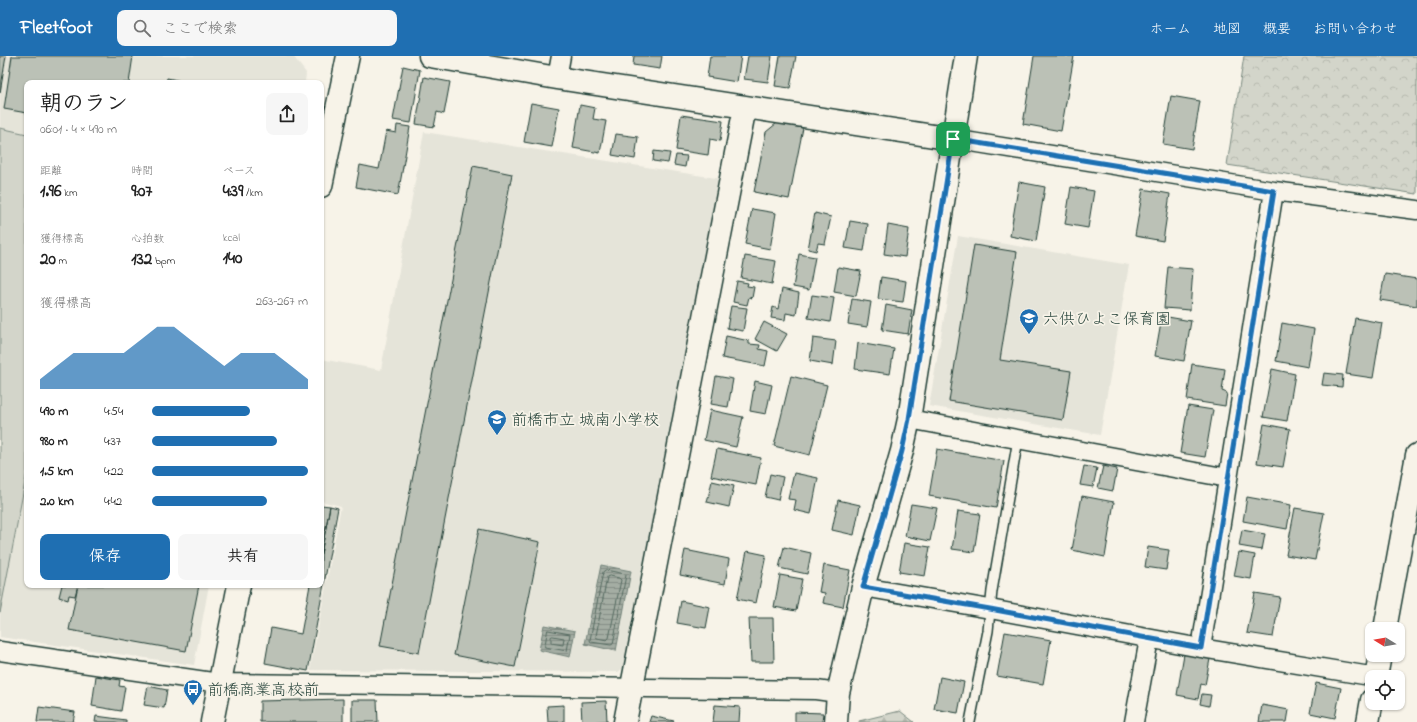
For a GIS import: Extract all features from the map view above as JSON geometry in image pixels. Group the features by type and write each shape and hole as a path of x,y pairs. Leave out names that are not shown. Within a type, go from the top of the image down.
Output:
{"street":[{"path":"324,172 348,56"},
{"path":"430,56 557,78 953,139 1274,191 1417,210"},
{"path":"557,78 561,56"},
{"path":"836,722 838,693 863,587 902,451 909,419 966,56"},
{"path":"625,722 745,107"},
{"path":"1201,648 1274,191"},
{"path":"909,419 1228,478"},
{"path":"1386,622 1417,455"},
{"path":"863,587 1201,648 1365,675"},
{"path":"212,722 238,588"},
{"path":"1134,722 1149,638"},
{"path":"0,652 219,683 632,687 816,690 838,693"},
{"path":"1368,722 1370,710"}],"lane":[{"path":"970,722 988,631 990,609 1018,439"}],"shaded area":[{"path":"0,56 293,56 306,73 305,80 24,80 24,588 208,588 194,665 0,637"},
{"name":"前橋市立 城南小学校","path":"424,132 722,179 627,665 618,672 310,670 341,506 324,502 324,360 381,370"},
{"name":"六供ひよこ保育園","path":"958,236 1129,265 1100,435 929,406"}],"green space":[{"path":"1244,56 1417,56 1417,194 1227,165"},
{"path":"0,128 24,133 24,488 0,613"},
{"path":"900,711 914,722 859,722 859,721"}],"water":[{"path":"601,565 631,571 616,651 585,644"},
{"path":"544,625 575,631 570,657 539,650"}],"building":[{"path":"0,56 6,56 0,93"},
{"path":"12,56 133,56 129,80 24,80 24,112 4,109"},
{"path":"634,56 662,56 660,69 633,65"},
{"path":"710,56 741,56 737,82 707,77"},
{"path":"748,56 772,56 768,82 744,79"},
{"path":"780,56 796,56 790,88 775,86"},
{"path":"1034,56 1074,56 1061,131 1023,124"},
{"path":"403,66 420,70 411,123 393,120"},
{"path":"424,77 450,82 444,114 437,112 434,127 416,124"},
{"path":"167,78 177,80 167,80"},
{"path":"1171,96 1200,101 1192,149 1163,144"},
{"path":"531,103 559,108 552,147 524,142"},
{"path":"580,105 595,108 593,119 606,121 600,153 573,148"},
{"path":"681,115 723,121 720,141 710,139 708,155 676,150"},
{"path":"777,123 803,128 789,199 754,192 766,132"},
{"path":"397,125 410,127 398,195 356,187 360,165 379,169 386,131 396,133"},
{"path":"616,134 638,137 635,159 612,155"},
{"path":"654,151 670,153 668,163 653,161"},
{"path":"676,155 687,156 685,167 674,165"},
{"path":"473,166 512,174 419,653 380,646"},
{"path":"1019,182 1045,187 1036,241 1010,236"},
{"path":"1071,187 1094,191 1088,228 1065,224"},
{"path":"1143,189 1170,194 1163,241 1135,236"},
{"path":"752,209 776,213 770,249 745,244"},
{"path":"815,213 831,217 825,244 818,243 816,251 808,249"},
{"path":"850,221 868,224 864,251 845,248"},
{"path":"888,225 909,229 905,257 884,254"},
{"path":"974,245 1017,252 1000,360 1071,371 1063,420 949,401"},
{"path":"799,254 815,257 809,290 793,287"},
{"path":"745,256 776,261 772,284 741,278"},
{"path":"838,267 861,271 856,296 834,292"},
{"path":"1168,267 1193,269 1190,310 1164,308"},
{"path":"1385,274 1417,279 1417,306 1380,300"},
{"path":"881,277 906,281 903,302 878,299"},
{"path":"737,281 748,283 747,286 754,287 752,298 749,297 747,305 733,302"},
{"path":"782,289 799,293 796,315 786,313 785,320 771,318 773,307 778,309"},
{"path":"812,295 834,298 830,322 808,318"},
{"path":"852,299 871,302 867,327 848,324"},
{"path":"886,305 912,310 908,334 882,330"},
{"path":"731,306 747,308 743,331 727,328"},
{"path":"1162,316 1191,321 1184,361 1155,356"},
{"path":"1355,318 1382,323 1373,378 1346,374"},
{"path":"764,322 787,334 777,351 755,339"},
{"path":"1282,323 1314,329 1308,367 1276,361"},
{"path":"726,336 749,341 749,344 760,345 759,349 768,351 765,366 722,358"},
{"path":"813,338 836,341 833,365 810,361"},
{"path":"858,343 894,349 890,374 855,369"},
{"path":"1192,364 1225,369 1222,391 1227,393 1225,406 1187,400"},
{"path":"1272,369 1295,374 1287,421 1263,417"},
{"path":"1324,373 1343,375 1342,387 1322,385"},
{"path":"716,376 733,379 728,407 711,404"},
{"path":"791,376 827,385 810,455 774,446"},
{"path":"755,381 772,385 766,414 750,411"},
{"path":"1188,406 1213,410 1205,457 1180,453"},
{"path":"710,410 743,417 736,447 704,440"},
{"path":"1264,424 1290,429 1283,467 1257,463"},
{"path":"717,449 761,458 756,485 711,476"},
{"path":"937,449 1004,461 996,508 929,496"},
{"path":"1084,466 1097,468 1093,487 1080,485"},
{"path":"1103,466 1117,469 1113,491 1098,488"},
{"path":"794,473 818,478 811,514 794,510 796,500 788,499"},
{"path":"770,474 783,477 778,500 765,497"},
{"path":"712,481 734,486 729,507 707,502"},
{"path":"1082,496 1114,502 1105,557 1072,550"},
{"path":"1247,497 1291,505 1287,529 1243,521"},
{"path":"838,500 860,505 854,535 832,530"},
{"path":"911,504 937,508 930,541 905,536"},
{"path":"324,505 330,506 324,538"},
{"path":"330,506 338,508 324,584 324,538"},
{"path":"1295,508 1324,513 1315,560 1286,555"},
{"path":"958,511 980,514 974,552 952,549"},
{"path":"479,529 540,542 515,667 454,655"},
{"path":"1242,530 1265,534 1262,550 1239,546"},
{"path":"904,543 930,547 925,576 899,572"},
{"path":"784,547 811,553 807,574 779,568"},
{"path":"1148,547 1169,550 1166,570 1145,567"},
{"path":"685,550 729,559 725,584 680,575"},
{"path":"747,551 766,555 756,603 737,599"},
{"path":"1239,552 1255,555 1251,579 1234,576"},
{"path":"824,565 850,570 843,607 823,603 825,593 819,592"},
{"path":"780,575 802,579 796,611 774,607"},
{"path":"61,588 77,588 75,596 69,595 68,600 59,597"},
{"path":"77,588 198,588 186,651 69,630"},
{"path":"309,588 323,588 308,671 265,663 271,628 301,634"},
{"path":"1255,593 1280,597 1273,637 1247,633"},
{"path":"681,601 710,607 706,628 677,623"},
{"path":"749,618 773,618 774,662 751,662"},
{"path":"1005,632 1051,640 1043,684 997,676"},
{"path":"1184,654 1210,659 1205,685 1201,684 1198,699 1177,695"},
{"path":"96,676 120,680 119,686 125,687 121,711 92,706"},
{"path":"940,677 964,682 958,713 934,709"},
{"path":"1316,683 1341,688 1335,718 1310,713"},
{"path":"148,686 167,690 164,708 144,705"},
{"path":"1202,694 1211,695 1209,706 1200,704"},
{"path":"343,699 343,722 260,722 260,701"},
{"path":"352,700 377,700 378,722 352,722"},
{"path":"606,701 607,721 582,722 581,702"},
{"path":"564,705 564,722 548,722 547,706"},
{"path":"715,705 740,707 739,722 713,722"},
{"path":"1262,705 1289,710 1287,722 1259,722"},
{"path":"39,707 75,712 73,722 37,722"},
{"path":"795,712 823,713 822,722 795,722"},
{"path":"96,716 126,720 126,722 95,722"},
{"path":"651,716 674,721 674,722 649,722"}],"place":[{"name":"六供ひよこ保育園","path":"1029,335"},
{"name":"前橋市立 城南小学校","path":"497,436"},
{"name":"前橋商業高校前","path":"193,706"}],"route":[{"path":"953,139 1274,191 1201,648 863,587 902,451 909,419 953,139"}]}
